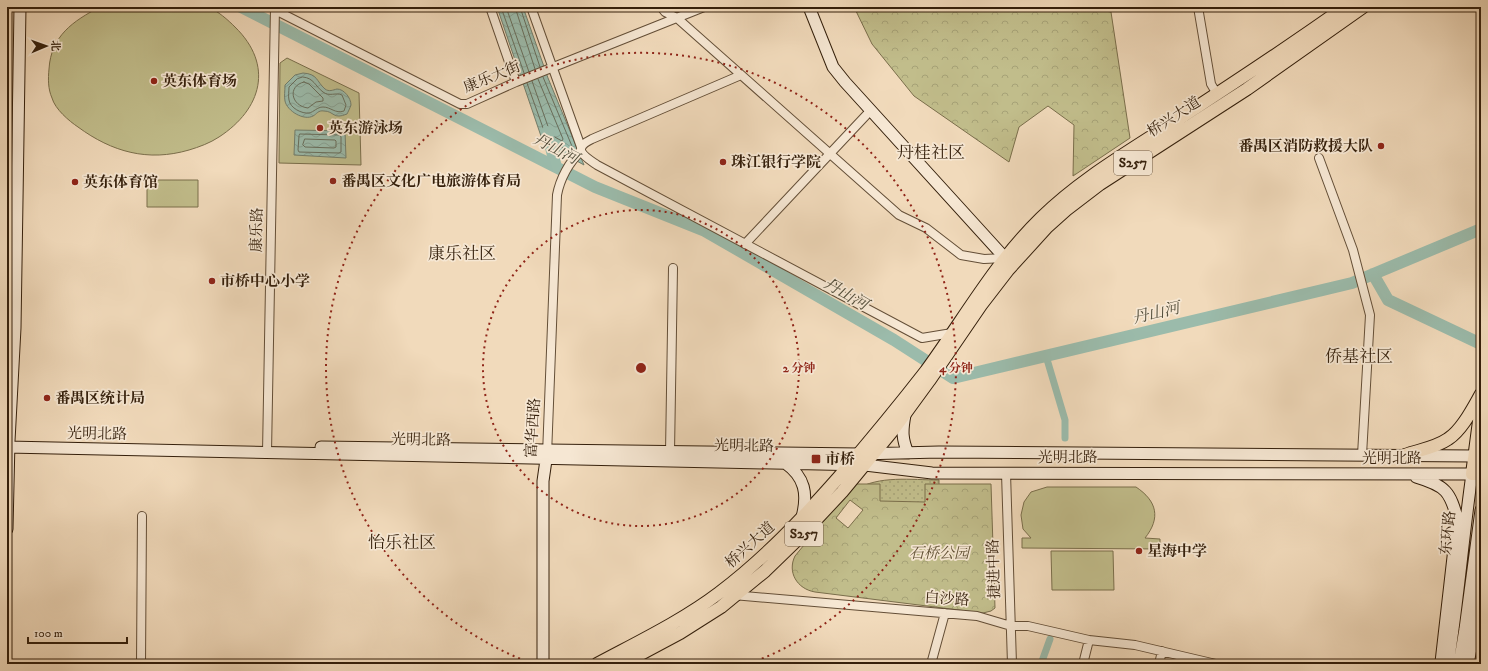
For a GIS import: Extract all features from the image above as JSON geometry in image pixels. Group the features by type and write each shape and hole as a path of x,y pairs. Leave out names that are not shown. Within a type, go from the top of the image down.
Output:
{"main road":[{"path":"7,529 8,444 15,328 20,7"},
{"path":"809,7 833,67 870,110 1005,258"},
{"name":"桥兴大道","path":"939,360 952,333 1005,258 1042,217 1079,185 1100,170 1217,94 1345,7"},
{"name":"桥兴大道","path":"939,360 1008,270 1047,227 1066,210 1100,184 1248,89 1363,7"},
{"name":"S257","path":"926,378 939,360"},
{"name":"桥兴大道","path":"622,664 697,623 736,596 797,540 842,492 905,415 926,378"},
{"name":"桥兴大道","path":"597,664 655,633 719,593 761,558 802,518 926,378"},
{"path":"1405,455 1449,439 1461,426 1481,394"},
{"name":"东环路","path":"1448,664 1454,628 1466,511 1476,474 1481,406"},
{"path":"905,415 902,430 903,442 911,453 913,471"},
{"name":"光明北路","path":"8,444 547,455 865,465 932,473 1476,474"},
{"name":"光明北路","path":"547,455 670,452 1478,456"},
{"name":"富华西路","path":"543,664 543,481 547,455"},
{"path":"785,463 798,474 804,488 806,502 802,518"},
{"path":"1404,473 1436,483 1442,487 1451,499 1458,521 1441,664"},
{"name":"东环路","path":"1459,664 1466,629 1481,510"},
{"path":"1458,521 1466,511"},
{"path":"1471,586 1481,558"},
{"path":"1468,664 1476,622 1481,579"}],"street":[{"path":"490,7 516,82"},
{"path":"531,7 550,69 584,156 597,165 922,338 952,333"},
{"path":"661,7 665,12 677,18 899,215 926,228 961,255 984,259 1005,258"},
{"name":"康乐大街","path":"275,11 460,104 467,104 516,82 704,7"},
{"path":"1198,7 1211,84 1217,94"},
{"name":"康乐路","path":"267,450 275,11"},
{"path":"581,149 584,143 742,75"},
{"path":"745,244 870,110"},
{"name":"富华西路","path":"547,455 557,195 559,183 581,149"},
{"path":"1319,158 1353,250 1370,314 1362,455"},
{"path":"670,452 673,268"},
{"name":"捷进中路","path":"1006,473 1012,664"},
{"path":"141,664 142,516"},
{"name":"白沙路","path":"719,593 736,596 977,616 1011,626 1028,626 1047,629 1089,640 1134,645 1216,664"},
{"path":"931,664 945,613"},
{"path":"1083,664 1089,640"},
{"path":"1159,664 1162,651"}],"green space":[{"name":"英东体育场","path":"202,6 208,7 219,13 235,27 247,41 255,56 258,71 258,86 253,100 245,113 234,126 208,143 189,150 159,155 145,155 117,148 91,136 74,124 59,110 51,95 48,80 51,57 54,47 65,31 81,18 100,7"},
{"path":"854,7 1081,7 1111,12 1130,138 1073,176 1074,125 1048,106 1019,127 1009,162 914,96 872,44"},
{"name":"英东游泳场","path":"287,58 359,93 361,165 279,163 280,63"},
{"path":"147,180 198,180 198,207 147,207"},
{"path":"885,480 939,480 939,504 909,520 855,490 864,485"},
{"name":"石桥公园","path":"854,484 880,484 880,501 925,502 925,484 991,484 995,608 991,611 983,613 815,592 803,587 795,579 792,568 795,556","holes":["850,500 863,510 848,528 836,518"]},
{"path":"1047,487 1136,487 1149,498 1154,510 1155,517 1153,524 1145,538 1160,539 1160,549 1022,548 1022,538 1031,538 1023,529 1021,515 1024,502 1031,492"},
{"path":"1051,551 1113,551 1114,590 1052,590"}],"water":[{"path":"497,7 523,7 548,78 584,165 543,142"},
{"path":"303,73 314,76 326,90 340,89 345,92 351,105 347,114 336,116 327,111 322,111 313,116 305,117 292,111 286,105 285,85 295,75"},
{"path":"295,130 345,131 346,158 294,155"}],"waterway":[{"name":"丹山河","path":"241,7 595,187 705,231 894,340 953,378 1352,283 1481,229"},
{"path":"547,132 556,167"},
{"path":"1373,274 1388,300 1481,344"},
{"path":"1046,356 1065,420 1065,438"},
{"path":"1041,664 1050,639"}],"place":[{"name":"英东体育场","path":"154,81"},
{"name":"英东游泳场","path":"320,128"},
{"name":"番禺区消防救援大队","path":"1381,146"},
{"name":"珠江银行学院","path":"723,162"},
{"name":"番禺区文化广电旅游体育局","path":"333,181"},
{"name":"英东体育馆","path":"75,182"},
{"name":"市桥中心小学","path":"212,281"},
{"name":"番禺区统计局","path":"47,398"},
{"name":"市桥","path":"816,459"},
{"name":"星海中学","path":"1139,551"}],"district":[{"name":"丹桂社区","path":"931,153"},
{"name":"康乐社区","path":"462,254"},
{"name":"侨基社区","path":"1359,357"},
{"name":"怡乐社区","path":"402,543"}]}
